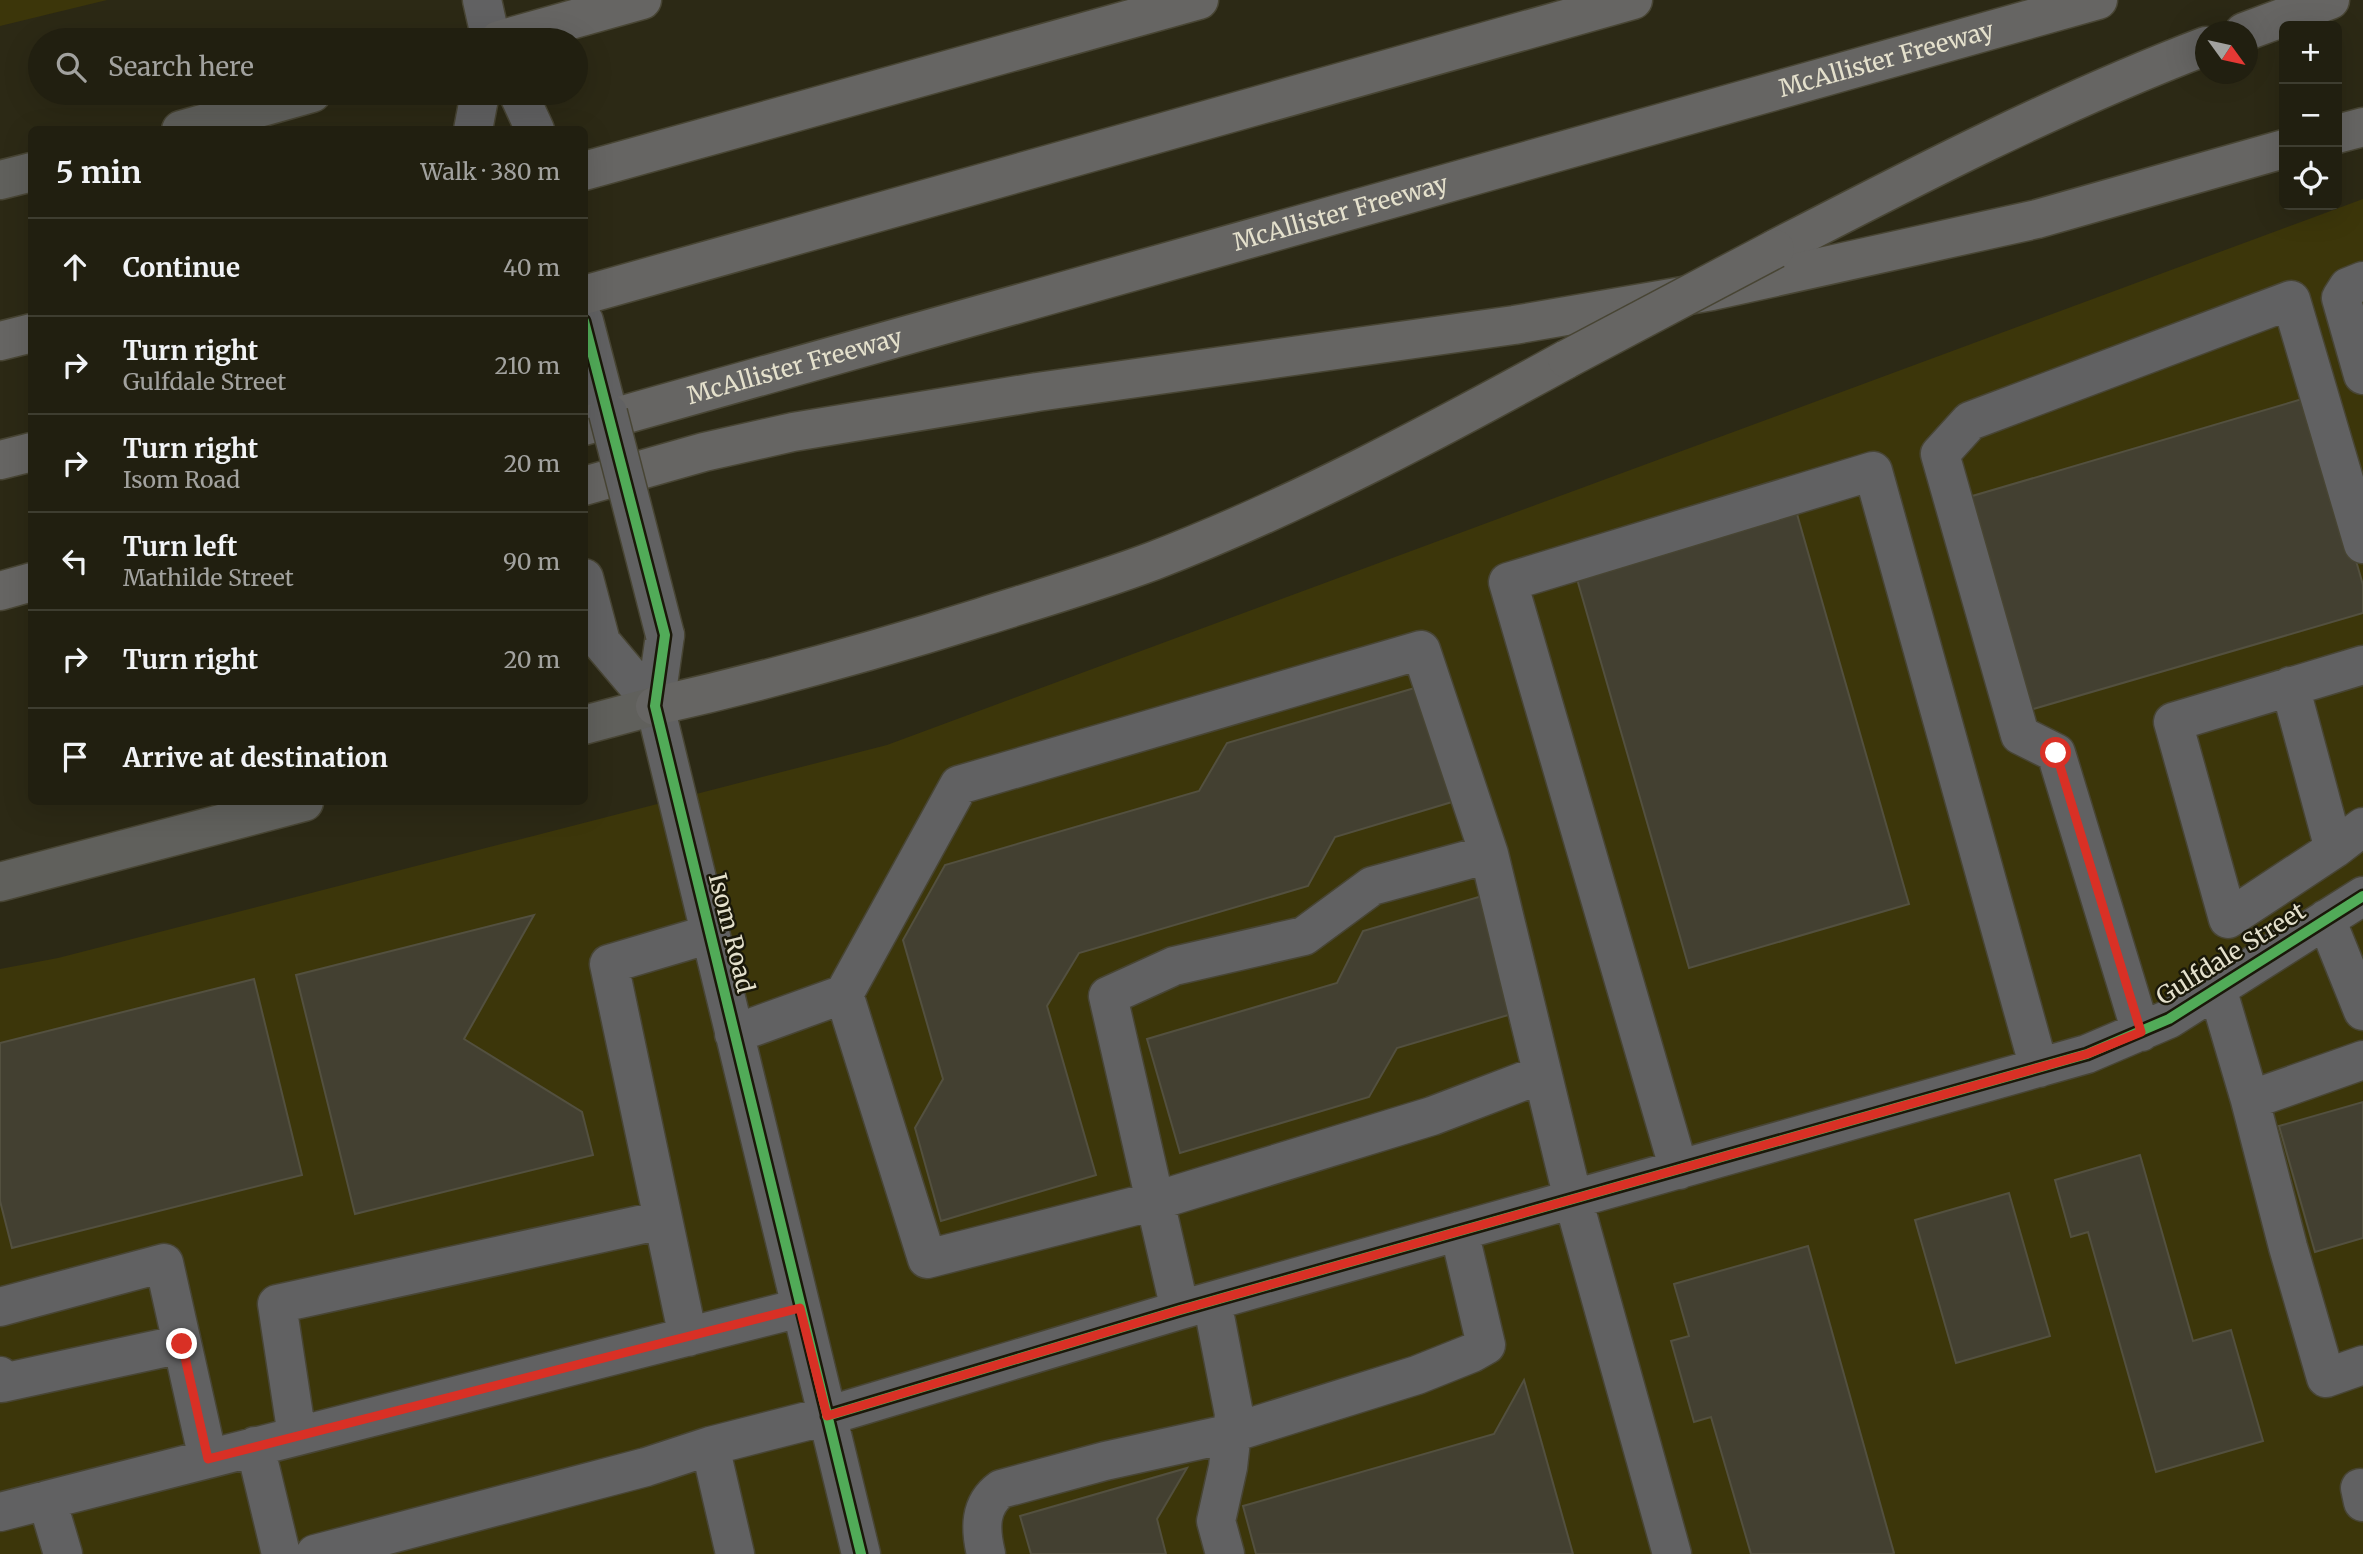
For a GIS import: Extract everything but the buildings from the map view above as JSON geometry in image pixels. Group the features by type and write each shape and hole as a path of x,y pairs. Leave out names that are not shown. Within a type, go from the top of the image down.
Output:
{"highway":[{"path":"542,28 642,0"},
{"path":"588,169 1199,0"},
{"path":"588,294 1633,0"},
{"name":"McAllister Freeway","path":"588,425 2098,0"},
{"path":"2258,27 2330,0"},
{"path":"655,706 729,689 925,635 1152,561 1316,489 1417,440 1904,182 2096,91 2195,50"},
{"path":"2342,133 2363,127"},
{"path":"588,485 704,452 793,432 1050,390 1514,326 1712,291 2038,219 2279,150"},
{"path":"0,341 28,334"},
{"path":"0,460 28,453"},
{"path":"0,591 28,583"}],"main road":[{"path":"195,126 270,105"},
{"path":"0,180 28,173"},
{"path":"588,724 655,706"},
{"path":"0,882 293,805"}],"street":[{"path":"482,0 488,28"},
{"path":"2363,281 2348,287 2341,298 2363,375"},
{"path":"2141,1032 2056,753 2020,735 1940,454 1970,421 2291,300 2363,544"},
{"name":"Isom Road","path":"588,337 665,635 655,706 861,1554"},
{"path":"1679,1170 1508,582 1873,471 2039,1068"},
{"name":"Isom Road","path":"588,593 601,642 655,706"},
{"path":"734,1034 844,994 959,785 1421,650 1489,854 1573,1199 1672,1554"},
{"path":"2290,686 2349,838 2228,919 2173,722 2290,686 2363,665"},
{"path":"1225,1554 1216,1521 1228,1467 1234,1414 1196,1305 1155,1201 1108,996 1174,967 1304,936 1372,886 1489,854"},
{"name":"Gulfdale Street","path":"315,1554 646,1467 710,1446 827,1416 1196,1305 2087,1054 2169,1020 2363,896"},
{"path":"2326,919 2363,1011"},
{"path":"688,1337 609,964 710,934"},
{"path":"2217,988 2326,1378 2363,1365"},
{"path":"844,994 927,1259 1155,1201 1432,1116 1542,1074"},
{"path":"2250,1100 2363,1060"},
{"path":"297,1436 278,1304 663,1220"},
{"path":"986,1554 982,1538 983,1508 991,1496 1001,1489 1105,1461 1232,1433 1417,1375 1486,1345 1459,1231"},
{"path":"0,1307 164,1263 208,1459"},
{"path":"0,1512 800,1308"},
{"path":"0,1376 2,1383 182,1344"},
{"path":"255,1446 281,1554"},
{"path":"710,1446 735,1554"},
{"path":"47,1500 63,1554"}],"shaded area":[{"path":"0,0 107,0 0,26"},
{"path":"2363,199 2363,1554 0,1554 0,969 58,958 887,745 2333,210 2342,210 2342,207"}],"cycle path":[{"path":"588,337 665,635 655,706 861,1554"},
{"path":"827,1416 1180,1310 2087,1054 2169,1019 2363,896"}],"route":[{"path":"182,1344 208,1459 800,1308 827,1416 1180,1310 2087,1054 2141,1032 2056,753"}]}
